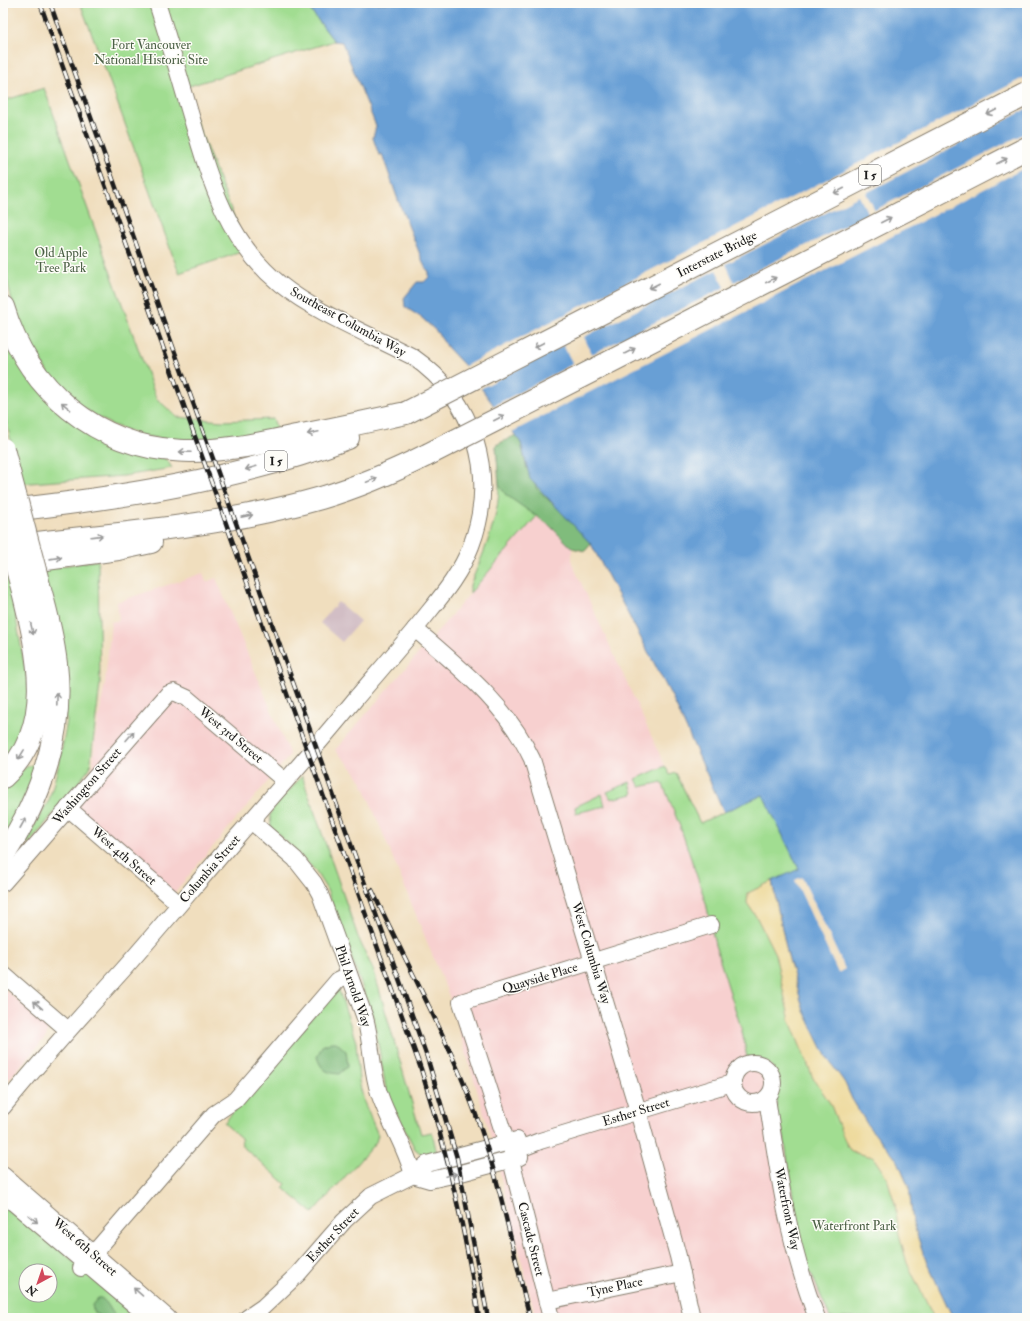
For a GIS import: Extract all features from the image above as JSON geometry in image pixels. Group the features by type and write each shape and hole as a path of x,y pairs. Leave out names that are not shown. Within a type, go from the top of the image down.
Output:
{"highway":[{"name":"Interstate Bridge","path":"406,413 1027,94"},
{"path":"3,546 209,522 261,513 321,498 387,474 427,455 1027,148"},
{"path":"3,307 24,356 53,394 89,423 114,436 139,445 177,451 220,450 249,446 406,413"},
{"name":"I 5","path":"3,511 142,493 187,484 276,461 343,440 406,413"},
{"path":"3,449 32,590 39,699 36,720 29,740 18,760 3,777"},
{"path":"3,495 142,493"},
{"path":"3,518 53,642 56,665 57,710 54,735 43,779 34,802 3,856"},
{"path":"3,565 140,545 209,522"}],"street":[{"name":"Southeast Columbia Way","path":"156,3 214,188 225,215 247,250 268,273 300,298 407,354 425,366 450,391 462,409 473,433 481,469 483,487 482,506 472,544 459,572 415,629"},
{"name":"Columbia Street","path":"3,1107 68,1030 180,904 415,629"},
{"name":"West Columbia Way","path":"415,629 490,697 507,715 522,738 540,781 638,1111 682,1273 692,1318"},
{"name":"West 3rd Street","path":"174,692 187,698 285,781"},
{"name":"Washington Street","path":"3,883 164,696 174,692"},
{"name":"West 4th Street","path":"68,808 180,904"},
{"name":"Phil Arnold Way","path":"251,821 295,859 314,883 320,894 370,1034 374,1075 379,1092 384,1107 406,1151 413,1175"},
{"name":"Quayside Place","path":"507,1144 461,1002 711,925"},
{"path":"3,974 68,1030"},
{"path":"87,1261 214,1114 235,1100 338,980 349,975"},
{"path":"748,1063 761,1064 771,1072 773,1079 771,1092 767,1098 755,1103 742,1100 734,1089 732,1083 733,1076 742,1066 748,1063"},
{"name":"Esther Street","path":"248,1318 261,1313 298,1274 344,1221 371,1196 384,1188 413,1175 427,1164 507,1144 524,1138 540,1141 732,1083"},
{"name":"Waterfront Way","path":"767,1098 780,1188 805,1288 817,1318"},
{"path":"413,1175 430,1180 511,1160 512,1152 515,1150 540,1141"},
{"name":"Cascade Street","path":"511,1160 548,1301 551,1318"},
{"name":"West 6th Street","path":"3,1175 87,1261 150,1318"},
{"name":"West 6th Street","path":"3,1194 87,1261 168,1318"},
{"name":"Tyne Place","path":"548,1301 682,1273"}],"shaded area":[{"path":"536,517 549,525 572,548 572,563 665,766 670,775 676,773 700,823 763,794 869,1127 898,1161 944,1301 953,1318 536,1318 489,1130 449,996 362,782 353,769 335,750"},
{"path":"203,573 206,582 216,578 290,755 174,893 67,801 93,767 95,738 105,683 111,622 119,620 117,602"},
{"path":"338,602 360,621 342,642 320,623"},
{"path":"3,988 46,1024 48,1030 46,1037 3,1086"}],"green space":[{"name":"Fort Vancouver National Historic Site","path":"80,3 305,3 334,41 183,88 247,250 179,273"},
{"name":"Old Apple Tree Park","path":"44,88 156,398 177,417 222,421 273,419 277,429 241,437 187,442 143,436 110,424 82,407 54,382 23,334 11,297 3,262 3,101"},
{"path":"3,326 42,392 167,460 172,468 124,476 3,485 15,457 3,409"},
{"path":"516,435 521,443 526,466 537,489 576,526 591,544 585,551 572,548 549,525 506,495 499,485 496,445"},
{"path":"521,443 525,455 550,501 470,593 470,585 489,536 496,511 499,485 496,445"},
{"path":"98,560 100,684 90,768 29,844 25,842 49,800 59,764 67,721 10,585 30,696 24,731 10,755 3,762 3,576"},
{"path":"40,762 3,844 3,789 26,767"},
{"name":"Waterfront Park","path":"665,766 670,775 676,773 700,823 763,794 799,869 869,1127 898,1161 944,1301 953,1318 830,1318 812,1275 805,1269 793,1223 796,1216 783,1130 778,1120 776,1108 777,1085 775,1074 771,1066 762,1060 747,1058 742,1031 715,945 706,903 681,829 662,782 640,787 636,779"},
{"path":"302,776 358,937 374,972 421,1134 432,1132 438,1158 425,1157 415,1149 387,1095 374,1020 327,890 314,869 271,827 270,815 273,809"},
{"path":"630,782 633,794 611,799 607,792"},
{"path":"602,794 605,806 576,813 575,807"},
{"path":"338,987 356,1042 359,1081 364,1102 378,1135 376,1142 313,1213 283,1188 286,1184 242,1146 241,1138 224,1123"},
{"path":"336,1042 346,1051 348,1066 339,1074 331,1073 325,1070 320,1065 317,1057 322,1046"},
{"path":"3,1200 140,1318 3,1318"},
{"path":"98,1298 104,1300 118,1318 104,1318 94,1313 92,1305"}],"sand":[{"path":"772,881 787,952 804,1011 869,1127 898,1161 909,1187 913,1223 925,1258 953,1318 934,1318 907,1263 899,1234 895,1204 887,1178 873,1157 850,1150 830,1103 813,1078 790,1021 775,954 757,918 747,903 748,893"}],"water":[{"path":"305,3 1027,3 1027,1318 953,1318 925,1258 913,1223 909,1187 898,1161 869,1127 852,1099 845,1083 827,1058 804,1011 787,952 772,881 799,869 763,795 724,812 672,697 591,544 530,479 521,443 465,366 448,348 436,331 422,318 405,307 404,298 417,282 424,282 429,277 429,272 425,267 398,200 382,154 379,155 373,138 376,126 342,42 334,41"}],"pier":[{"path":"1027,76 1027,109 866,193 875,210 1027,132 1027,167 512,432 493,406 573,364 563,345 480,389 463,367","holes":["859,196 868,214 734,282 726,264","716,270 725,287 592,354 584,337"]},
{"path":"802,877 845,969 838,973 795,880"}],"railway":[{"path":"40,3 421,1069 455,1192 479,1318"},
{"path":"50,3 427,1057 457,1158 488,1318"},
{"path":"372,890 438,1025 473,1107 498,1185 530,1318"}]}
